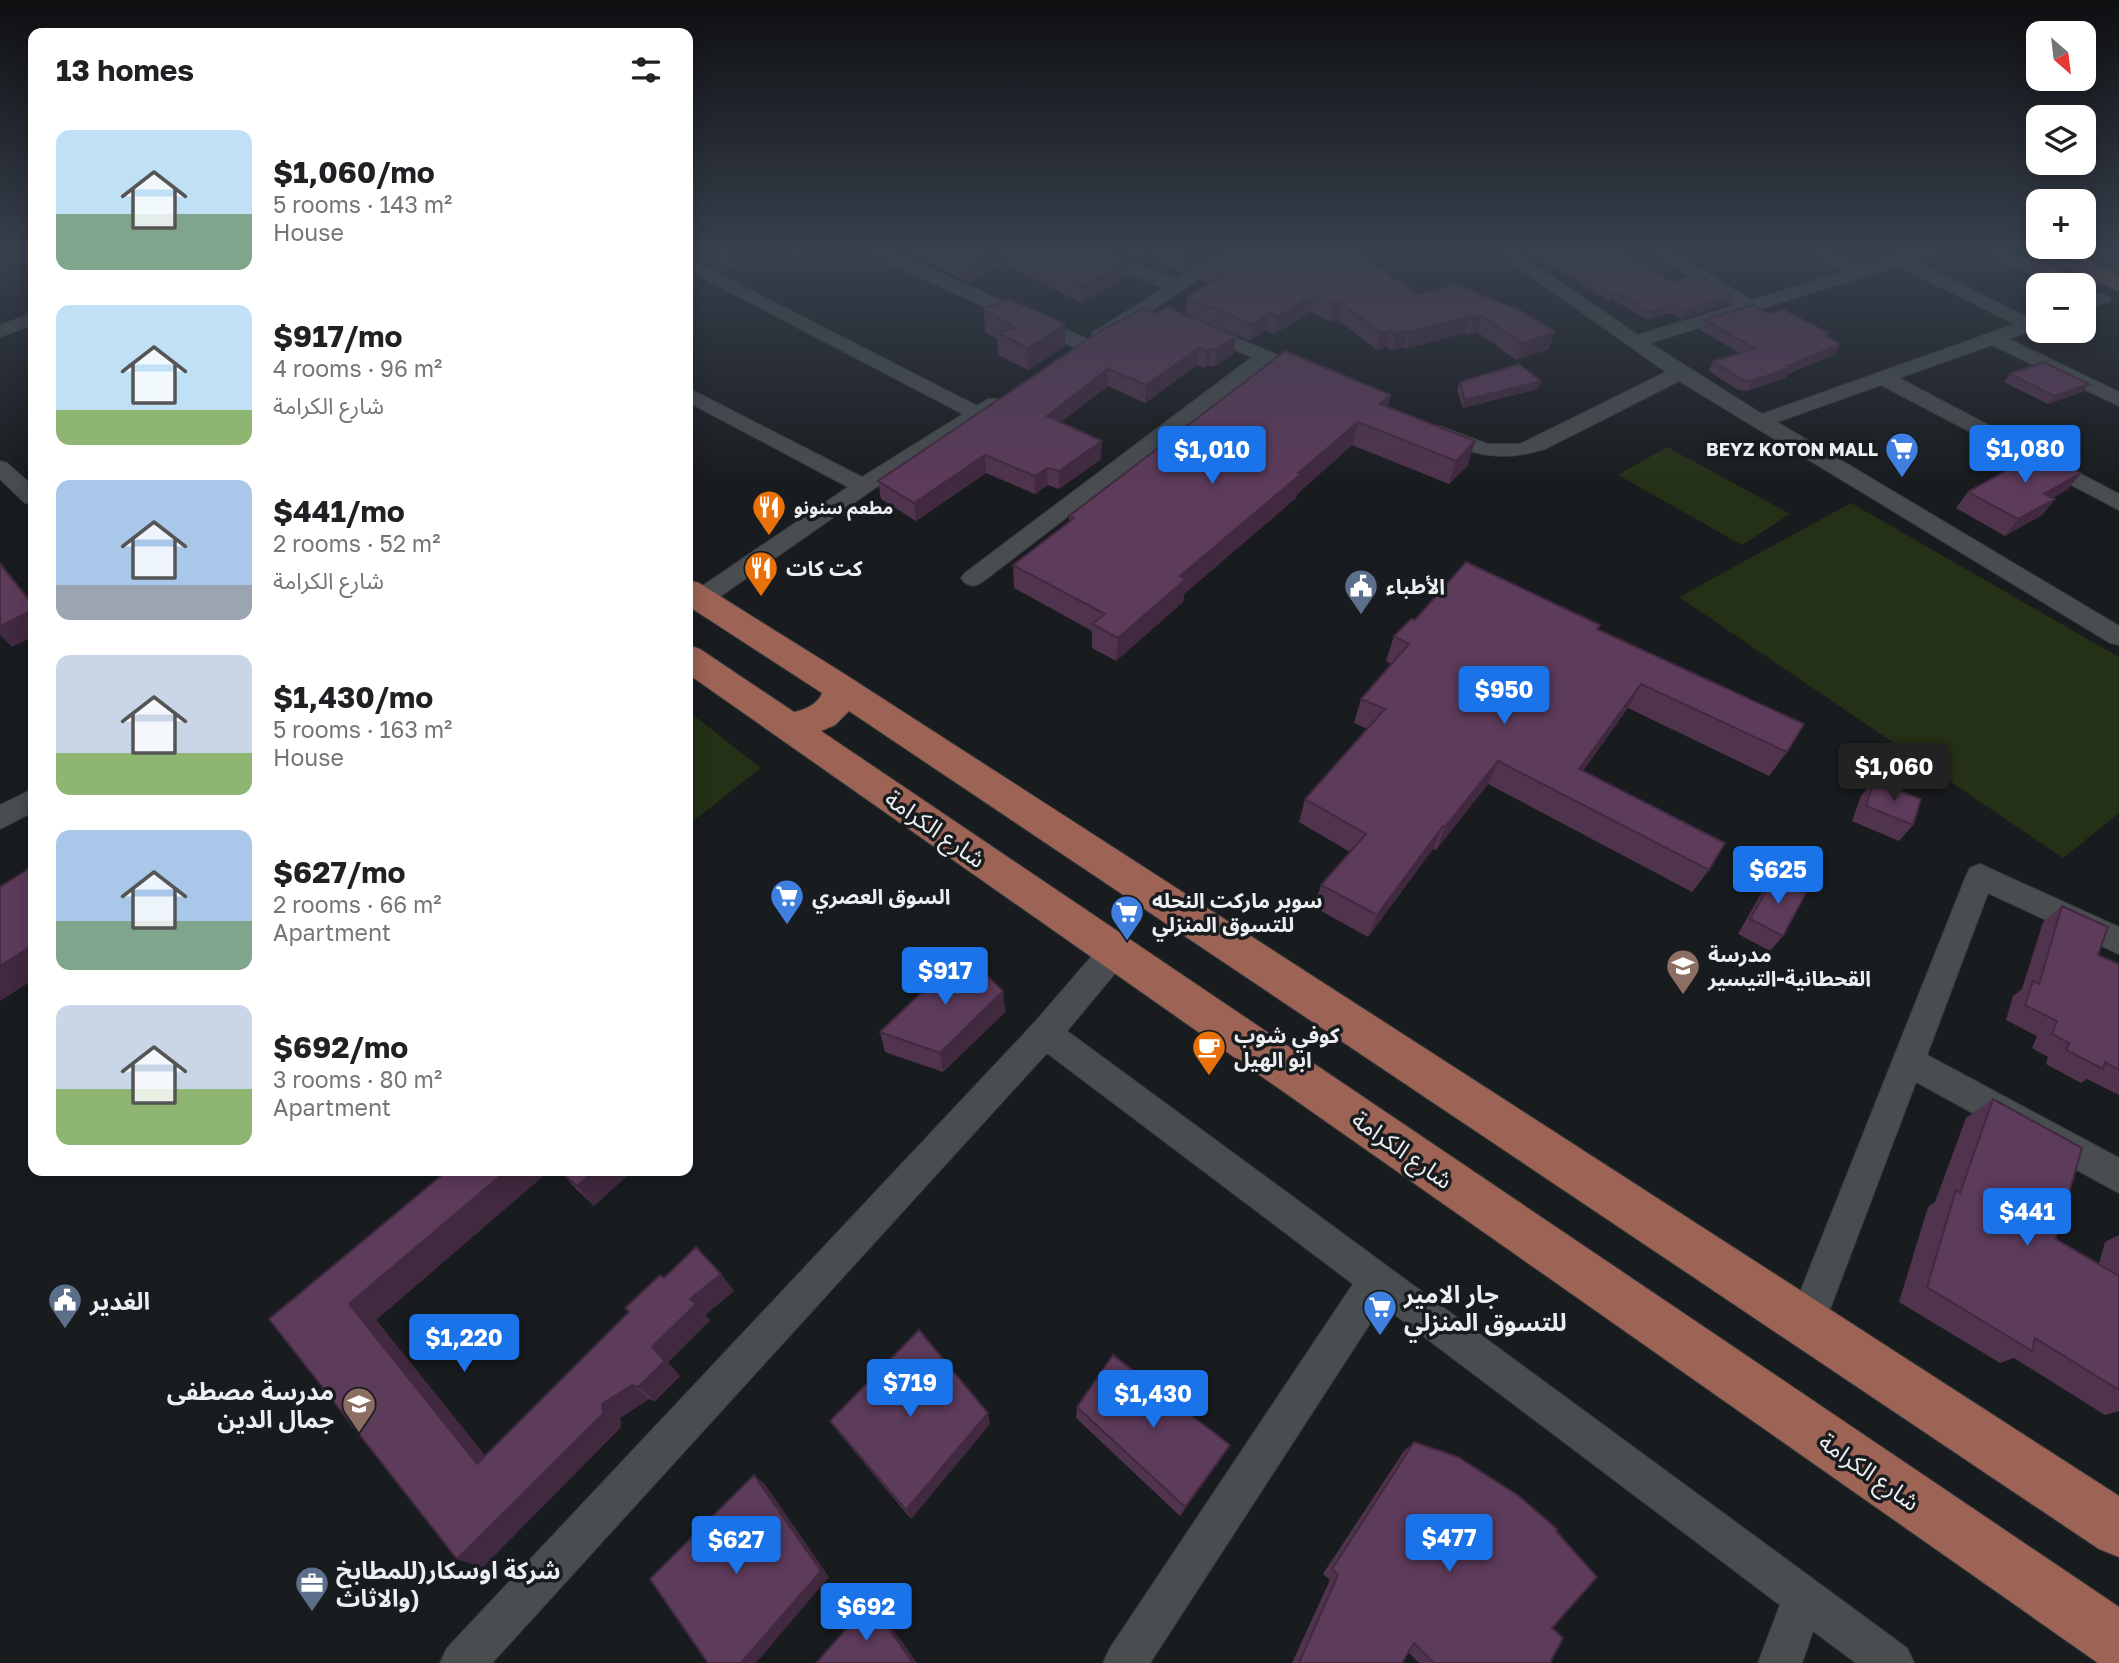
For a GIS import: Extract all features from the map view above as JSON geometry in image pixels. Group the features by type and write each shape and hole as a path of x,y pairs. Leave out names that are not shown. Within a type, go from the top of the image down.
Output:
{"main road":[{"path":"694,595 840,688 2119,1529"},
{"name":"شارع الكرامة","path":"693,660 2119,1642"},
{"path":"788,726 815,720 826,713 835,705 840,688"}],"street":[{"path":"814,329 978,414"},
{"path":"1049,329 1085,345"},
{"path":"1064,359 1111,329"},
{"path":"1200,329 1327,383"},
{"path":"1616,329 1758,422 2119,637"},
{"path":"1635,342 1678,329"},
{"path":"1758,422 2022,329"},
{"path":"1995,339 2119,400"},
{"path":"973,578 1265,356"},
{"path":"1427,427 1488,452 1515,453 1538,445 1680,373"},
{"path":"1883,378 2119,503"},
{"path":"694,595 1010,393"},
{"path":"693,397 863,486"},
{"path":"0,467 28,493"},
{"path":"0,818 28,802"},
{"path":"1806,1325 1980,876 2119,941"},
{"path":"462,1663 1045,1033 1115,951"},
{"path":"1045,1033 1892,1663"},
{"path":"1908,1061 2119,1175"},
{"path":"1125,1663 1377,1280"},
{"path":"1780,1663 1804,1597"}],"green space":[{"path":"1667,447 1790,514 1742,545 1618,475"},
{"path":"1851,503 2119,657 2119,813 2063,858 1679,597"},
{"path":"693,715 761,768 693,821"}],"building":[{"path":"1059,329 1027,348 997,332"},
{"path":"1105,329 1218,329 1236,336 1216,350 1199,348 1146,385 1108,369 1047,416 1102,441 1059,471 1047,468 1035,476 985,455 914,503 878,481"},
{"path":"1374,329 1424,329 1395,334 1391,330 1380,333"},
{"path":"1501,329 1550,329 1555,332 1522,343"},
{"path":"1720,329 1820,329 1828,333 1824,335 1841,344 1787,366 1790,368 1752,381 1743,380 1713,361 1755,349"},
{"path":"1285,351 1391,395 1380,404 1475,441 1456,461 1358,422 1180,576 1186,579 1118,638 1092,624 1105,614 1013,565 1074,518 1069,516"},
{"path":"2043,362 2089,384 2054,396 2010,374"},
{"path":"1519,364 1541,381 1465,400 1460,382"},
{"path":"2039,452 2081,473 2044,494 2055,499 2018,519 1968,492"},
{"path":"1466,562 1600,625 1597,629 1804,724 1787,752 1641,684 1579,769 1725,843 1709,870 1498,761 1445,827 1443,826 1377,915 1321,885 1366,834 1305,799 1385,709 1361,699 1409,644 1394,636 1411,619 1415,620"},
{"path":"0,564 28,599 28,612 0,626"},
{"path":"1874,781 1921,799 1913,825 1866,806"},
{"path":"28,869 28,948 0,966 0,887"},
{"path":"1774,877 1806,893 1783,936 1750,919"},
{"path":"2062,906 2108,927 2098,955 2119,964 2119,1070 2105,1062 2103,1069 2066,1050 2069,1043 2052,1034 2057,1021 2025,1005 2033,981 2039,984"},
{"path":"963,953 1003,991 940,1053 880,1032"},
{"path":"1993,1099 2082,1148 2056,1239 2119,1276 2119,1390 2035,1338 2032,1351 1927,1287 1956,1190 1960,1193"},
{"path":"441,1176 500,1176 349,1304 477,1464 629,1312 625,1308 660,1275 664,1278 696,1247 721,1274 690,1299 696,1304 652,1347 665,1361 638,1387 632,1385 602,1404 603,1414 457,1559 269,1319"},
{"path":"566,1176 588,1176 577,1186"},
{"path":"919,1330 988,1413 906,1510 830,1421"},
{"path":"1113,1355 1230,1445 1185,1507 1077,1407"},
{"path":"1414,1442 1458,1457 1519,1496 1557,1529 1597,1577 1552,1628 1563,1638 1550,1663 1434,1663 1414,1643 1402,1663 1299,1663 1338,1575 1332,1569"},
{"path":"754,1475 821,1571 741,1663 708,1663 650,1579"},
{"path":"870,1602 913,1663 816,1663"}],"place":[{"name":"BEYZ KOTON MALL","path":"1902,479"},
{"name":"مطعم سنونو","path":"769,537"},
{"name":"كت كات","path":"761,598"},
{"name":"الأطباء","path":"1361,616"},
{"name":"السوق العصري","path":"787,926"},
{"name":"سوبر ماركت النحله للتسوق المنزلي","path":"1127,942"},
{"name":"مدرسة القحطانية-التيسير","path":"1683,996"},
{"name":"كوفي شوب ابو الهيل","path":"1209,1077"},
{"name":"الغدير","path":"65,1330"},
{"name":"جار الامير للتسوق المنزلي","path":"1380,1337"},
{"name":"مدرسة مصطفى جمال الدين","path":"359,1434"},
{"name":"شركة اوسكار(للمطابخ والاثاث)","path":"312,1613"}]}
